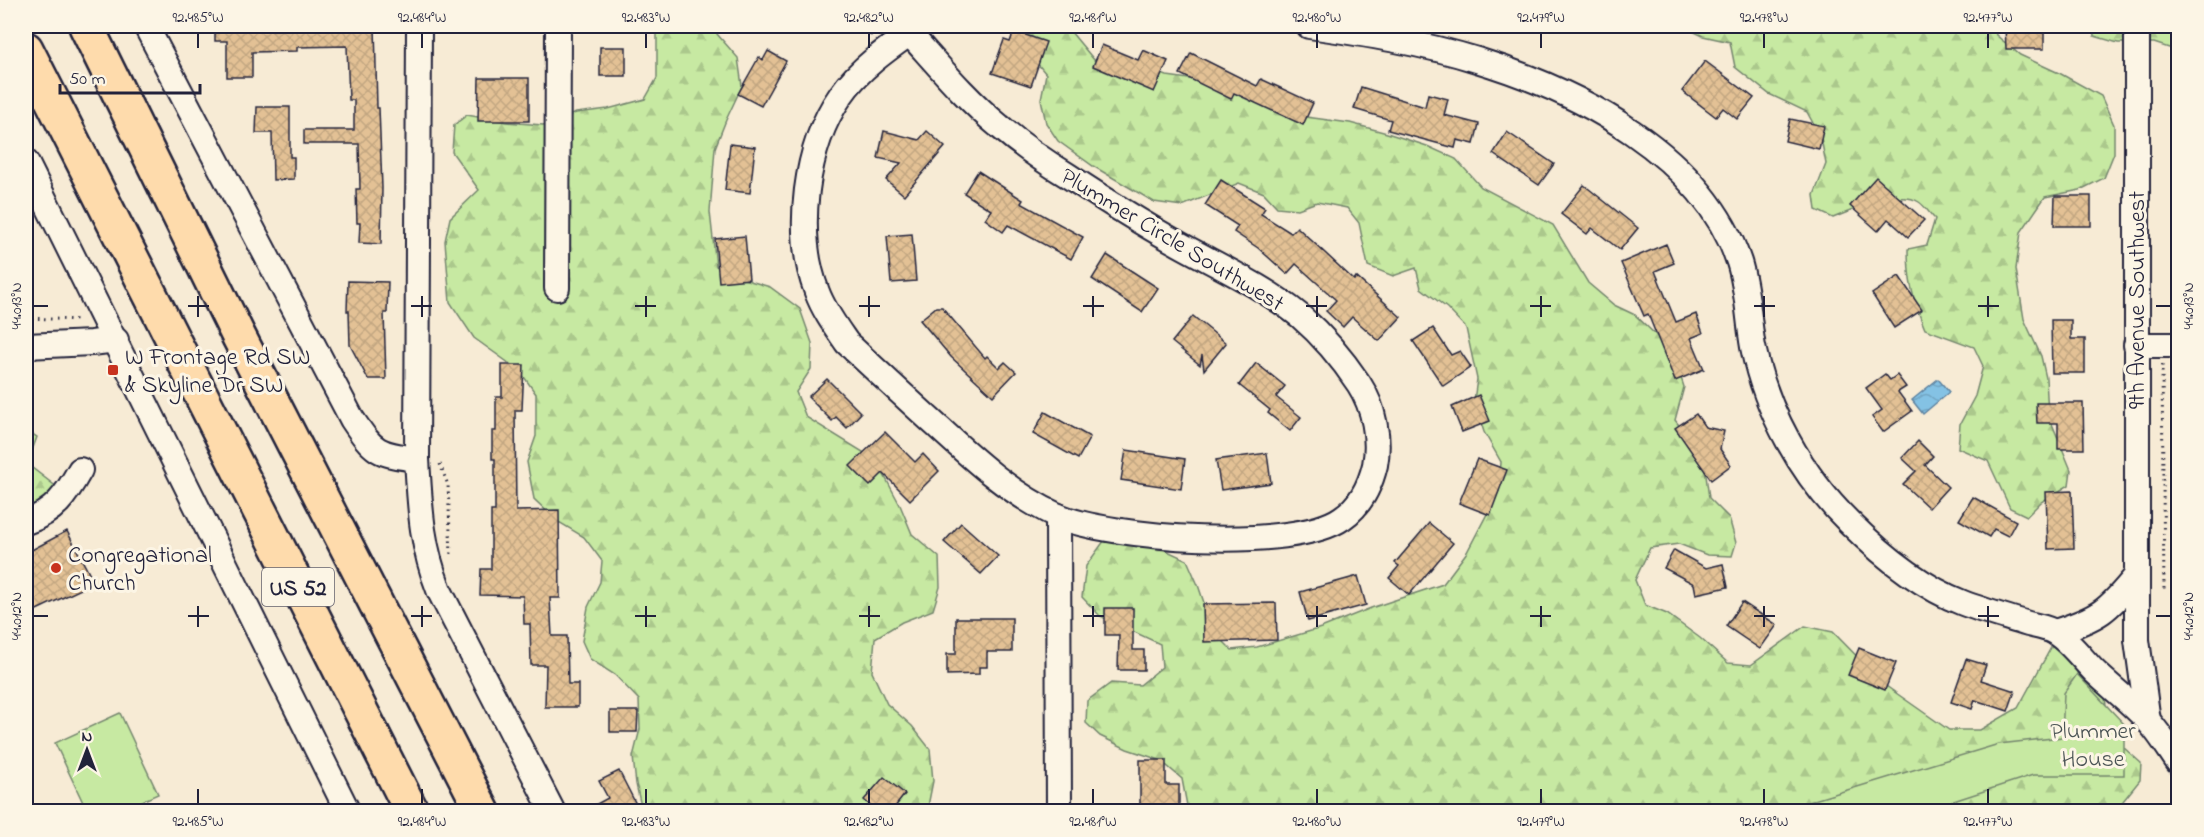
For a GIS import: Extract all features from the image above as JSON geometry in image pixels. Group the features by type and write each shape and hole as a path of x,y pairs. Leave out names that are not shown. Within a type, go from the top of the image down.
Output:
{"highway":[{"name":"US 52","path":"86,26 239,337 483,812"},
{"name":"US 52","path":"26,49 412,812"}],"street":[{"path":"147,26 352,419 373,448 387,455 428,460"},
{"path":"419,26 428,460 421,525 428,560 434,575 553,812"},
{"path":"557,288 558,26"},
{"path":"1309,26 1429,47 1520,74 1577,99 1630,131 1660,153 1702,196 1731,244 1744,282 1758,365 1769,398 1798,456 1827,498 1876,547 1941,592 1962,603 2055,632 2148,721 2178,762"},
{"name":"9th Avenue Southwest","path":"2137,26 2137,640 2148,721"},
{"name":"Plummer Circle Southwest","path":"911,28 978,107 1000,127 1046,160 1168,238 1252,285 1299,315 1327,342 1360,384 1368,401 1378,448 1374,469 1366,491 1359,502 1342,518 1328,526 1298,535 1218,539 1139,534 1104,529 1058,516 986,471 847,343 831,321 813,280 808,252 807,193 813,158 826,118 842,92 911,28"},
{"path":"26,162 348,812"},
{"path":"26,346 92,344 116,340"},
{"path":"2136,345 2178,345"},
{"path":"26,522 45,514 64,498 80,470"},
{"path":"1058,516 1059,812"},
{"path":"2055,632 2087,622 2102,613 2118,599 2137,575"}],"path":[{"path":"26,318 82,320"},
{"path":"2162,365 2164,592"},
{"path":"428,460 448,484 452,564"}],"green space":[{"path":"657,26 718,26 717,34 738,58 742,86 715,148 710,212 716,266 740,278 770,287 800,309 812,343 811,369 796,392 806,417 876,460 900,505 912,534 939,557 940,587 933,610 902,622 875,638 872,672 887,704 912,726 930,749 933,781 927,811 642,811 633,757 640,729 639,700 615,675 590,659 582,641 588,607 600,582 602,561 584,537 557,521 534,499 527,462 536,436 536,394 520,371 474,338 450,302 445,241 450,218 479,190 452,152 454,125 467,115 506,122 543,125 576,113 608,109 645,99 657,78"},
{"path":"1019,26 1066,26 1095,61 1145,68 1167,76 1196,80 1306,117 1350,123 1387,133 1427,146 1456,159 1481,187 1553,225 1588,283 1614,305 1635,315 1658,337 1676,362 1684,387 1675,420 1694,445 1705,468 1709,498 1729,518 1736,543 1732,556 1707,555 1679,544 1650,548 1635,580 1645,605 1667,614 1700,638 1728,663 1751,665 1805,626 1833,632 1886,686 1949,730 1980,730 2018,708 2053,644 2104,688 2107,715 2114,739 2141,763 2140,780 2119,806 2118,811 1188,811 1182,779 1160,760 1127,749 1100,736 1086,723 1087,701 1111,683 1140,685 1162,667 1160,644 1100,616 1082,597 1086,566 1104,541 1163,549 1187,560 1214,632 1232,650 1257,647 1321,628 1371,608 1443,584 1467,552 1499,491 1501,462 1484,432 1474,401 1477,379 1466,328 1447,308 1421,288 1416,268 1393,276 1368,266 1359,223 1347,208 1317,202 1298,209 1277,207 1264,193 1239,183 1182,206 1154,202 1093,166 1058,141 1046,123 1041,99 1046,74 1027,51"},
{"path":"1682,26 1993,26 1996,35 2020,55 2101,96 2114,125 2114,153 2104,178 2080,190 2045,197 2021,232 2016,269 2024,319 2041,356 2046,378 2048,414 2071,470 2069,485 2041,502 2027,516 2010,508 1988,461 1958,448 1960,424 1975,396 1983,366 1974,347 1925,329 1917,309 1910,281 1908,249 1927,245 1935,219 1919,202 1900,198 1876,202 1833,218 1816,210 1814,195 1826,164 1821,138 1807,112 1769,94 1735,67 1730,42 1703,36"},
{"path":"2093,26 2178,26 2178,51 2154,43 2118,43 2094,36"},
{"path":"26,430 37,437 27,464 58,488 26,511"},
{"name":"Plummer House","path":"2077,674 2124,724 2124,775 2033,775 1923,811 1778,811 1999,744 2062,737 2064,693"},
{"path":"120,713 158,794 120,811 87,811 55,743"}],"water":[{"path":"1938,379 1949,392 1923,414 1912,400"}],"building":[{"path":"215,26 252,26 252,30 319,29 319,26 375,26 382,188 381,244 359,243 360,223 357,223 356,189 360,189 359,144 304,144 304,130 354,130 354,100 349,100 347,46 297,47 297,51 252,52 252,77 227,77 227,41 215,41"},
{"path":"2005,26 2044,26 2044,49 2006,49"},
{"path":"1014,31 1046,42 1031,86 992,73 1004,40 1010,42"},
{"path":"1102,45 1138,60 1143,50 1168,61 1154,92 1093,66"},
{"path":"600,47 626,47 626,76 600,76"},
{"path":"768,51 786,61 761,106 738,94 759,57 763,60"},
{"path":"1191,53 1257,86 1261,79 1313,103 1303,125 1234,93 1231,99 1180,74"},
{"path":"1705,61 1754,98 1737,119 1723,108 1716,117 1682,91"},
{"path":"479,78 529,78 529,121 478,121"},
{"path":"1361,87 1425,107 1428,94 1448,99 1444,115 1479,124 1474,144 1457,140 1455,148 1388,130 1391,120 1354,109"},
{"path":"257,107 290,107 290,157 294,157 294,179 273,180 272,133 256,133"},
{"path":"1790,119 1824,126 1819,149 1785,141"},
{"path":"884,131 919,140 927,131 945,147 904,195 886,180 901,163 878,158"},
{"path":"1507,132 1554,164 1539,185 1493,154"},
{"path":"730,144 755,147 750,193 725,190"},
{"path":"978,171 1023,200 1021,203 1083,237 1071,259 1008,225 1003,232 985,219 991,210 964,193"},
{"path":"1876,177 1924,220 1908,237 1888,219 1878,231 1850,206"},
{"path":"1221,180 1265,208 1261,214 1291,233 1297,227 1354,280 1356,277 1401,317 1379,341 1352,317 1343,327 1326,311 1336,300 1296,264 1287,274 1258,248 1234,232 1238,226 1205,205"},
{"path":"1584,185 1638,228 1620,250 1592,228 1587,234 1561,214"},
{"path":"2055,196 2091,196 2091,226 2054,226"},
{"path":"912,234 916,281 891,283 887,236"},
{"path":"745,236 749,279 719,282 715,239"},
{"path":"1666,244 1674,263 1655,271 1676,322 1696,314 1703,333 1691,338 1704,369 1675,381 1648,314 1644,316 1621,263"},
{"path":"1107,255 1158,288 1142,312 1092,279"},
{"path":"1899,276 1922,310 1894,328 1872,294"},
{"path":"348,281 388,282 387,313 384,313 386,379 368,379 350,345 349,311 347,311"},
{"path":"936,307 942,307 985,358 987,356 999,368 1005,362 1016,372 993,396 951,357 920,320"},
{"path":"1193,316 1226,343 1204,370 1202,355 1200,365 1172,342"},
{"path":"2051,320 2071,320 2071,339 2085,339 2085,373 2052,373"},
{"path":"1433,328 1451,355 1460,351 1471,367 1443,386 1413,341"},
{"path":"1256,363 1285,386 1276,397 1301,417 1290,431 1268,413 1270,410 1239,385"},
{"path":"502,365 524,365 522,410 515,410 516,511 559,510 560,598 550,598 552,636 567,636 568,684 578,684 578,707 545,707 546,665 531,665 530,624 524,624 523,596 480,595 481,569 491,569 491,511 495,511 495,459 492,459 492,431 496,431 496,397 502,397"},
{"path":"1885,374 1890,380 1897,375 1906,387 1898,392 1912,411 1883,432 1872,417 1882,410 1866,388"},
{"path":"827,379 861,413 847,428 836,417 832,421 808,397"},
{"path":"1479,395 1490,421 1462,432 1452,407"},
{"path":"2036,403 2083,403 2084,449 2058,449 2058,423 2037,423"},
{"path":"1045,412 1090,437 1078,459 1033,434"},
{"path":"1696,414 1705,427 1724,431 1720,449 1731,465 1711,480 1675,428"},
{"path":"885,432 915,462 923,454 939,471 910,500 883,473 870,486 850,466"},
{"path":"1918,441 1933,456 1925,465 1948,487 1929,508 1903,484 1916,471 1902,458"},
{"path":"1126,450 1185,459 1181,489 1121,480"},
{"path":"1267,453 1271,483 1221,490 1216,460"},
{"path":"1477,459 1507,470 1490,515 1459,503"},
{"path":"2072,491 2074,548 2048,549 2046,492"},
{"path":"1973,497 2016,521 2008,536 1994,529 1989,537 1959,520"},
{"path":"961,523 998,556 981,574 944,542"},
{"path":"1429,523 1453,543 1409,595 1389,578 1399,566 1395,563"},
{"name":"Congregational Church","path":"67,531 94,583 26,615 26,553"},
{"path":"1674,550 1706,568 1723,564 1728,587 1696,594 1694,584 1664,568"},
{"path":"1358,576 1366,605 1308,621 1300,592"},
{"path":"1742,602 1777,625 1760,649 1726,626"},
{"path":"1276,603 1277,640 1204,642 1203,604"},
{"path":"1105,608 1133,608 1133,650 1144,650 1144,670 1118,670 1119,635 1105,635"},
{"path":"956,618 1012,618 1012,652 987,652 987,667 979,667 979,674 947,675 947,654 956,654"},
{"path":"1859,648 1896,663 1885,690 1848,675"},
{"path":"1966,659 1986,665 1981,680 2015,691 2008,711 1975,700 1972,709 1951,702"},
{"path":"610,711 638,711 637,732 610,732"},
{"path":"1140,760 1166,760 1166,785 1179,785 1179,812 1140,812"},
{"path":"619,771 640,812 582,812 608,798 599,781"},
{"path":"884,777 905,794 891,812 877,812 864,800"}],"place":[{"name":"W Frontage Rd SW & Skyline Dr SW","path":"113,370"},
{"name":"Congregational Church","path":"56,568"}]}
